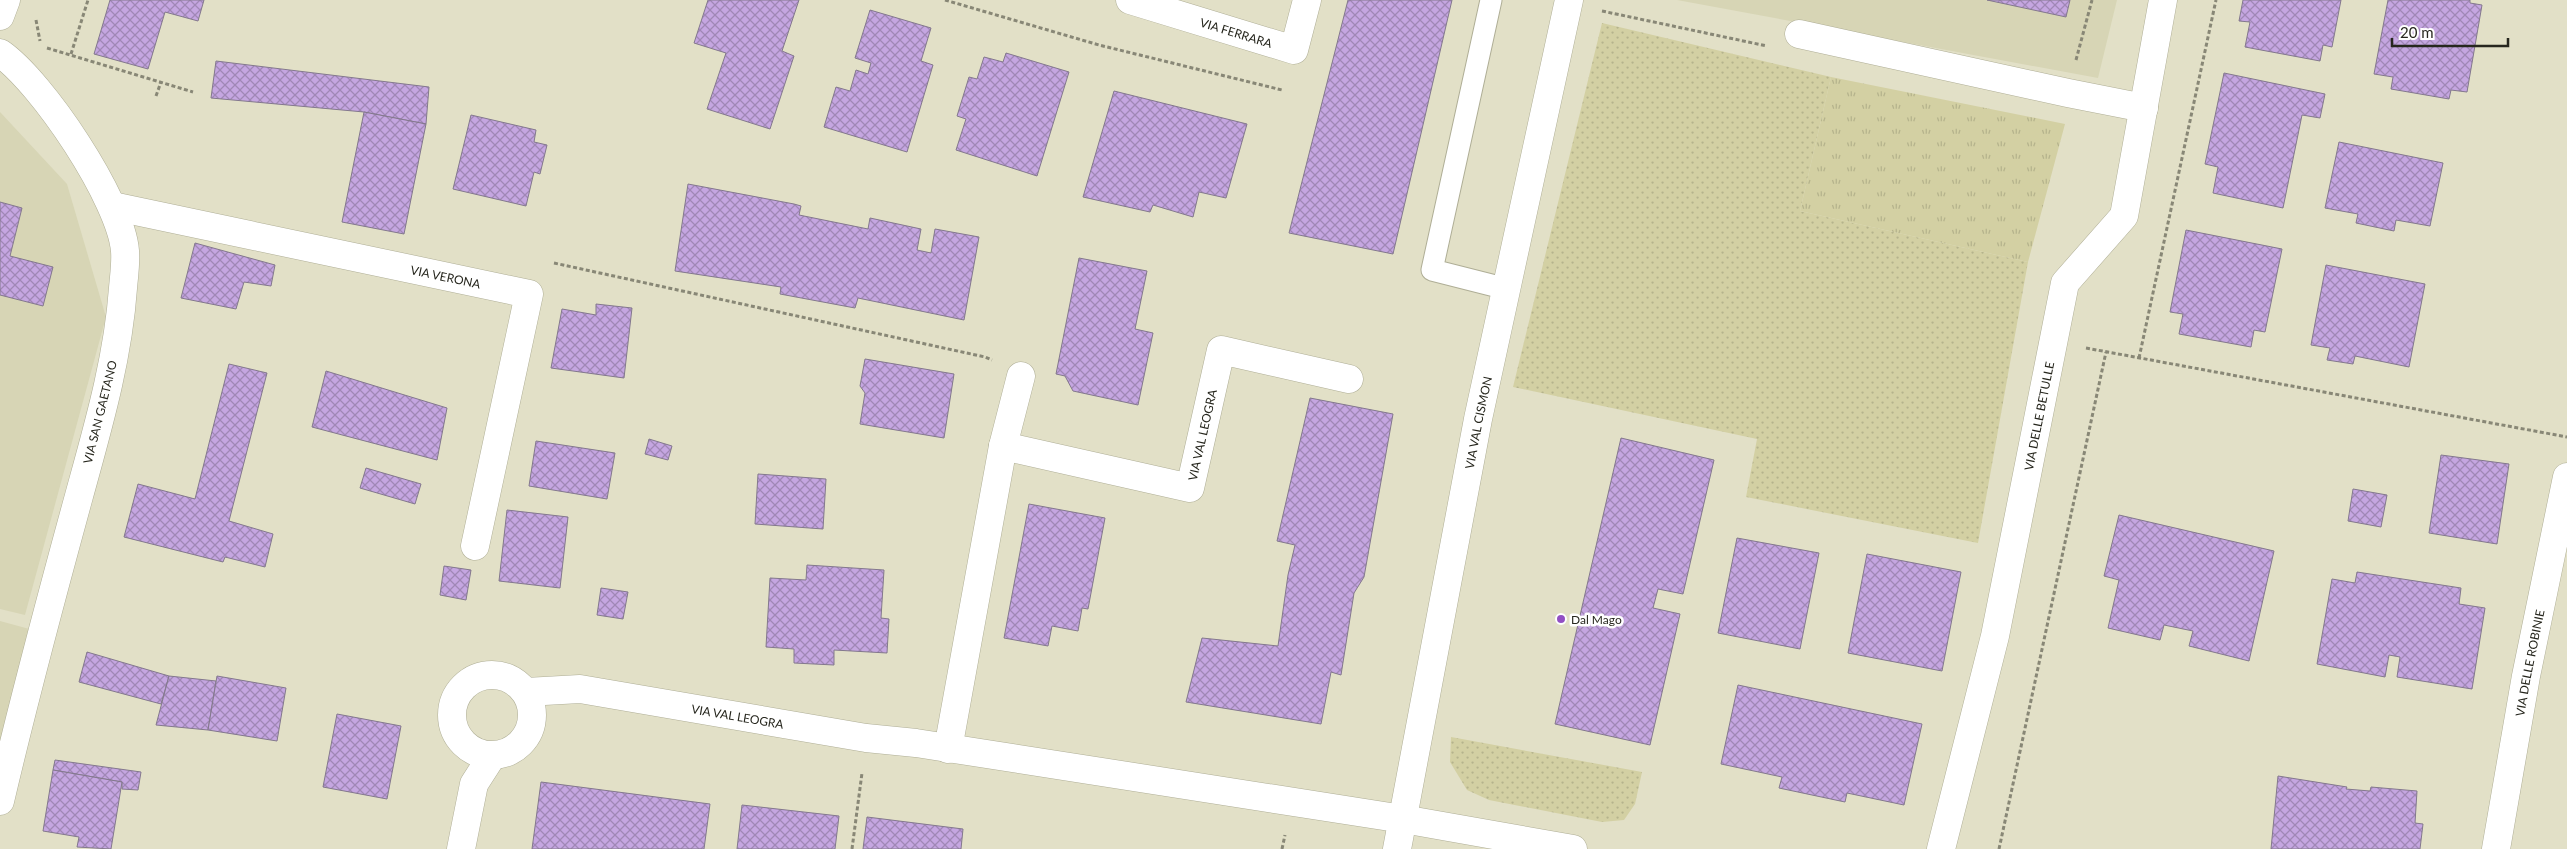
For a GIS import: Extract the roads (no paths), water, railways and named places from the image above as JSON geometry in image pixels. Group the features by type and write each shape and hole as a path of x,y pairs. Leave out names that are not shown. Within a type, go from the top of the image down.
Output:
{"street":[{"path":"0,16 6,0"},
{"name":"VIA FERRARA","path":"1130,0 1294,50 1307,0"},
{"name":"VIA VAL CISMON","path":"1397,849 1478,419 1569,0"},
{"name":"VIA DELLE BETULLE","path":"1941,849 1995,636 2065,283 2124,216 2163,0"},
{"path":"1799,34 2068,94 2144,108"},
{"name":"VIA SAN GAETANO","path":"0,53 14,63 58,114 112,206 125,250 120,327 104,403 27,685 0,801"},
{"name":"VIA VERONA","path":"112,206 529,294 475,546"},
{"name":"VIA VAL LEOGRA","path":"1003,446 1190,488 1221,350 1349,379"},
{"path":"948,748 1003,446 1021,376"},
{"name":"VIA DELLE ROBINIE","path":"2496,849 2526,676 2567,477"},
{"path":"493,674 506,677 517,683 526,692 531,706 532,720 528,734 518,745 506,753 492,756 473,751 459,739 453,727 451,714 453,702 460,690 469,682 480,676 493,674"},
{"name":"VIA VAL LEOGRA","path":"526,692 580,689 866,738 948,748 1403,819 1573,849"},
{"path":"461,849 474,784 492,756"}],"lane":[{"path":"1491,0 1432,270 1507,289"}],"place":[{"name":"Dal Mago","path":"1561,619"}]}
